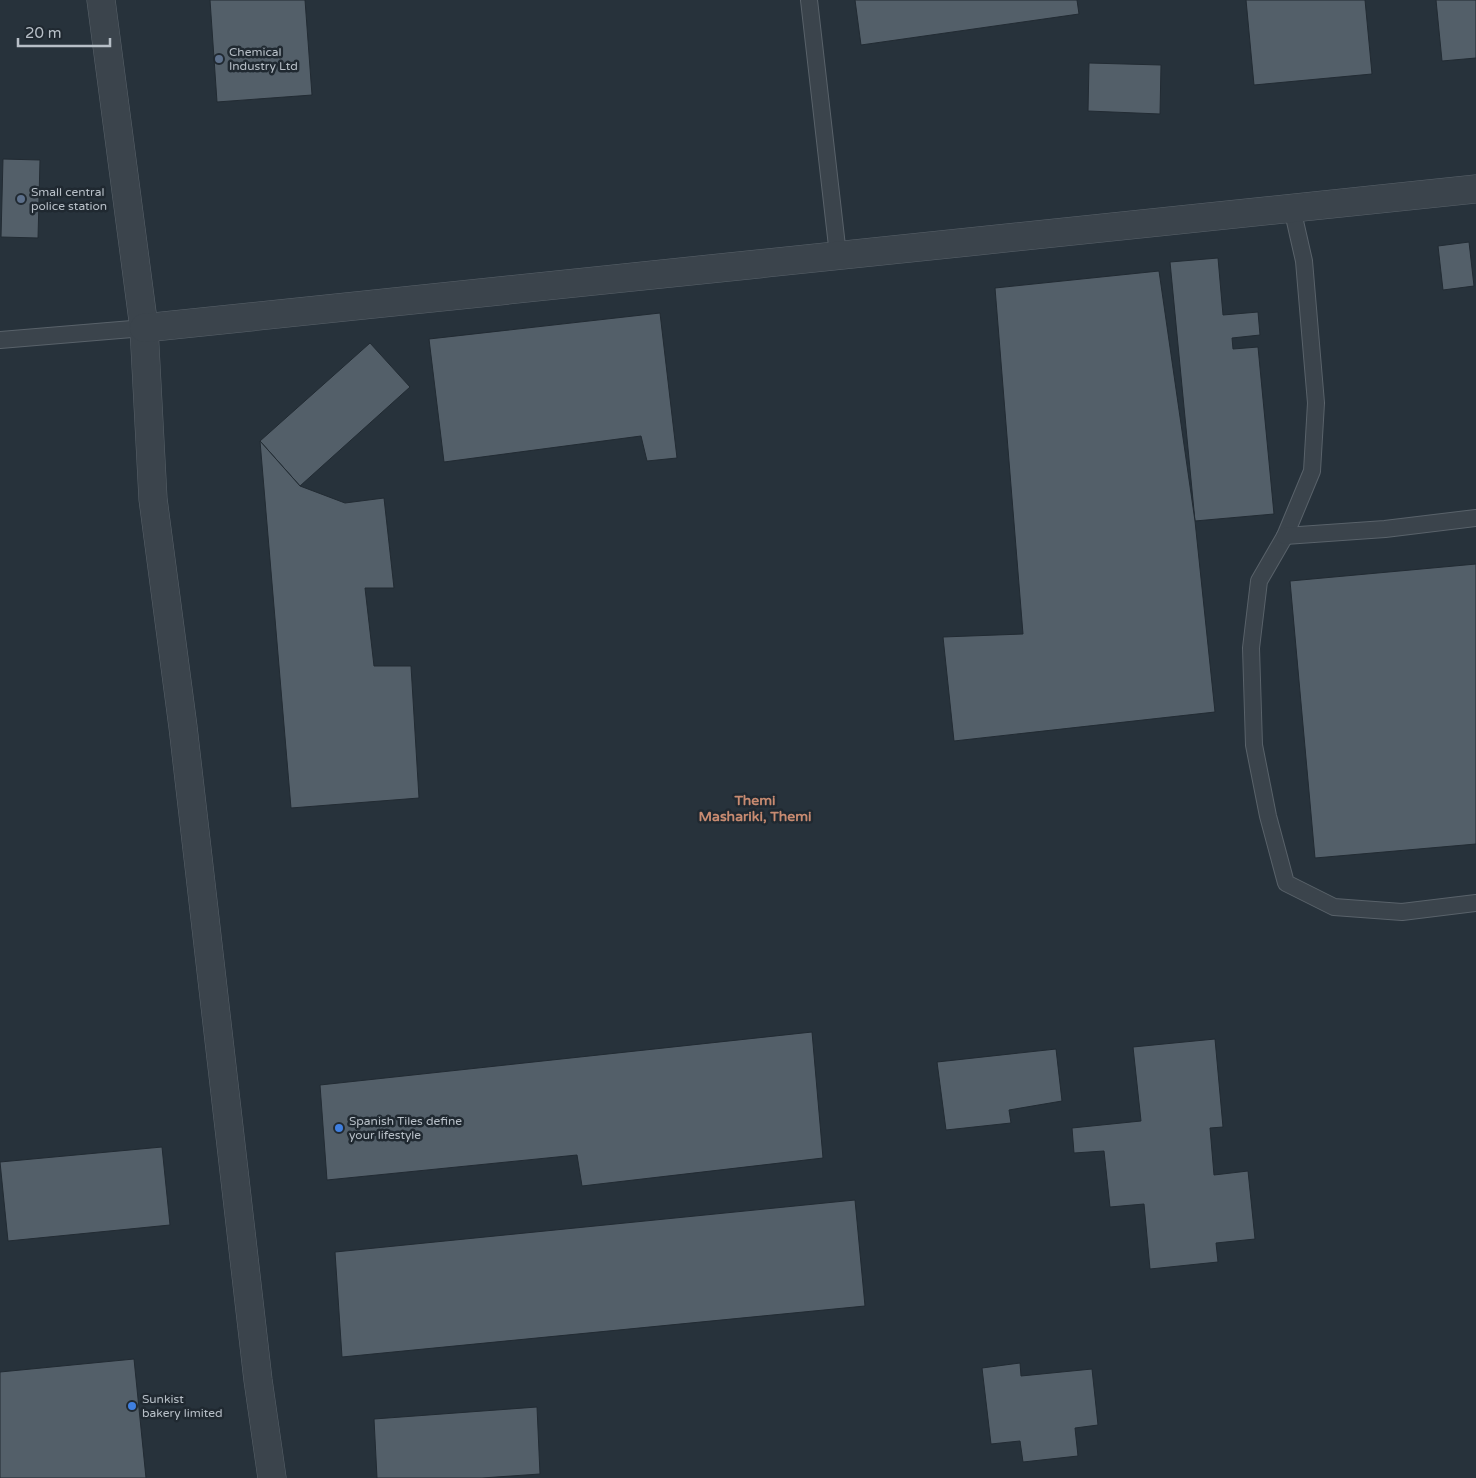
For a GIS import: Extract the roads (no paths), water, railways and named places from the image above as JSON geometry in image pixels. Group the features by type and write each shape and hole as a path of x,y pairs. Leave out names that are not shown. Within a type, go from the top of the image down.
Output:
{"street":[{"path":"101,0 144,328 153,499 183,727 258,1380 272,1478"},
{"path":"144,328 1476,189"}],"lane":[{"path":"809,0 838,256"},
{"path":"1292,208 1304,261 1316,402 1312,471 1285,536 1260,581 1251,648 1254,745 1268,816 1286,883 1334,907 1402,912 1476,903"},
{"path":"0,340 144,328"},
{"path":"1285,536 1476,518"}],"place":[{"name":"Chemical Industry Ltd","path":"219,59"},
{"name":"Small central police station","path":"21,199"},
{"name":"Spanish Tiles define your lifestyle","path":"339,1128"},
{"name":"Sunkist bakery limited","path":"132,1406"}],"district":[{"name":"Themi Mashariki, Themi","path":"755,808"}]}
